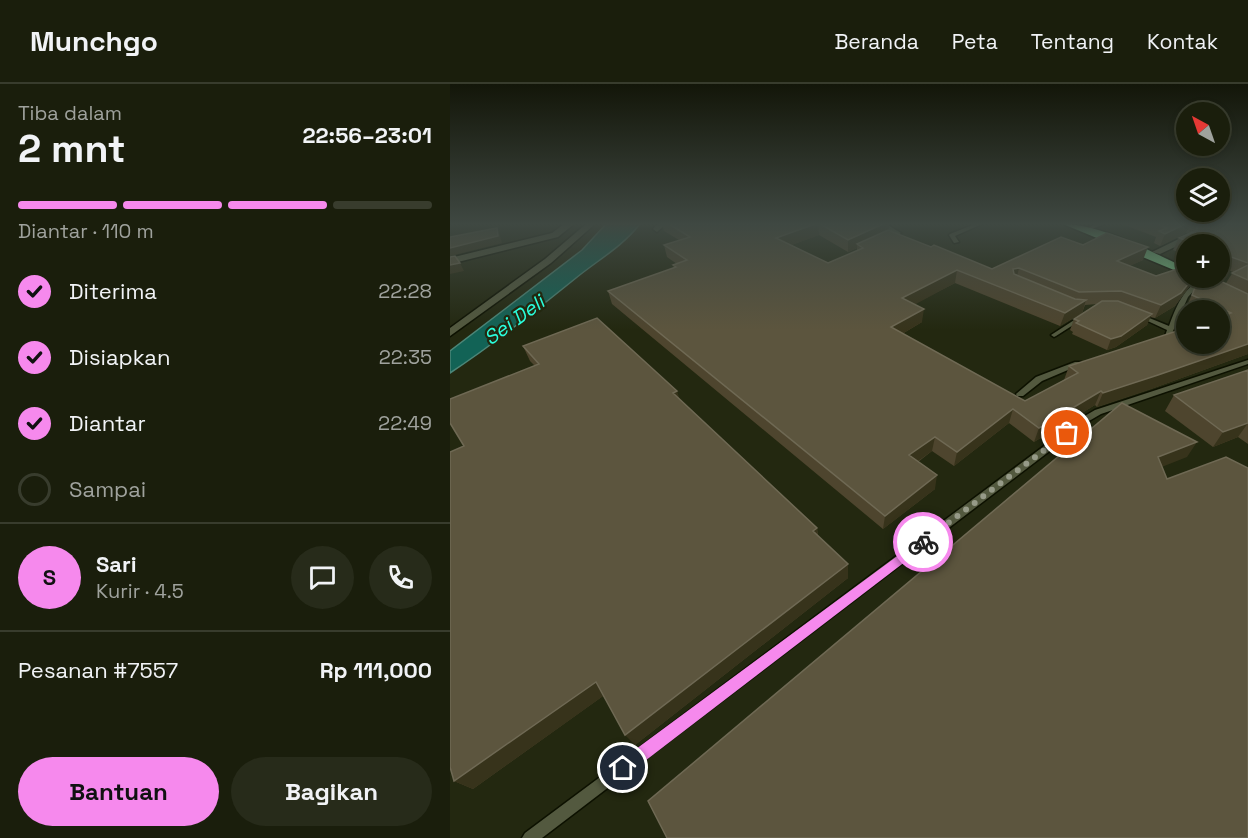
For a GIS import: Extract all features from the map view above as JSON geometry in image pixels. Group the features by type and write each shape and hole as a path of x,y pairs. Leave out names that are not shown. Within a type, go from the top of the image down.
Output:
{"highway":[{"path":"1156,259 1176,268"}],"street":[{"path":"450,333 550,259"}],"lane":[{"path":"1148,343 1168,336 1185,296 1192,288"},
{"path":"1054,335 1087,312 1079,310"},
{"path":"1131,313 1171,329"},
{"path":"1020,394 1039,379 1092,360"},
{"path":"530,838 1086,419 1098,412 1248,362"}],"water":[{"name":"Sei Deli","path":"570,259 601,259 530,315 450,373 450,351"}],"building":[{"path":"450,259 457,259 460,263 450,265"},
{"path":"686,259 820,259 828,263 837,259 968,259 992,269 1013,259 1121,259 1117,261 1156,276 1176,269 1176,288 1185,288 1161,305 1121,291 1079,292 1019,268 1013,269 1014,274 1075,299 1086,300 1065,313 957,270 902,298 924,309 891,327 1025,401 1078,373 1069,366 1176,331 1176,354 1219,354 1103,393 1101,391 1039,428 1013,409 957,452 935,437 909,455 937,475 885,516 608,291 676,267 673,265"},
{"path":"1248,265 1248,280 1232,273"},
{"path":"1230,286 1248,294 1248,344 1230,350 1230,300 1203,300 1192,295 1195,288 1230,288"},
{"path":"1102,301 1118,301 1152,314 1121,336 1111,339 1076,323 1079,321 1074,319"},
{"path":"597,318 677,391 673,393 817,528 813,531 848,564 625,735 596,682 454,781 450,767 450,452 464,446 450,423 450,399 539,364 523,346"},
{"path":"1248,370 1248,423 1223,432 1174,395"},
{"path":"1122,403 1197,442 1158,457 1167,479 1226,457 1248,468 1248,838 667,838 648,801"}],"way so far":[{"path":"923,542 1067,433"}],"route":[{"path":"623,768 923,542"}]}
